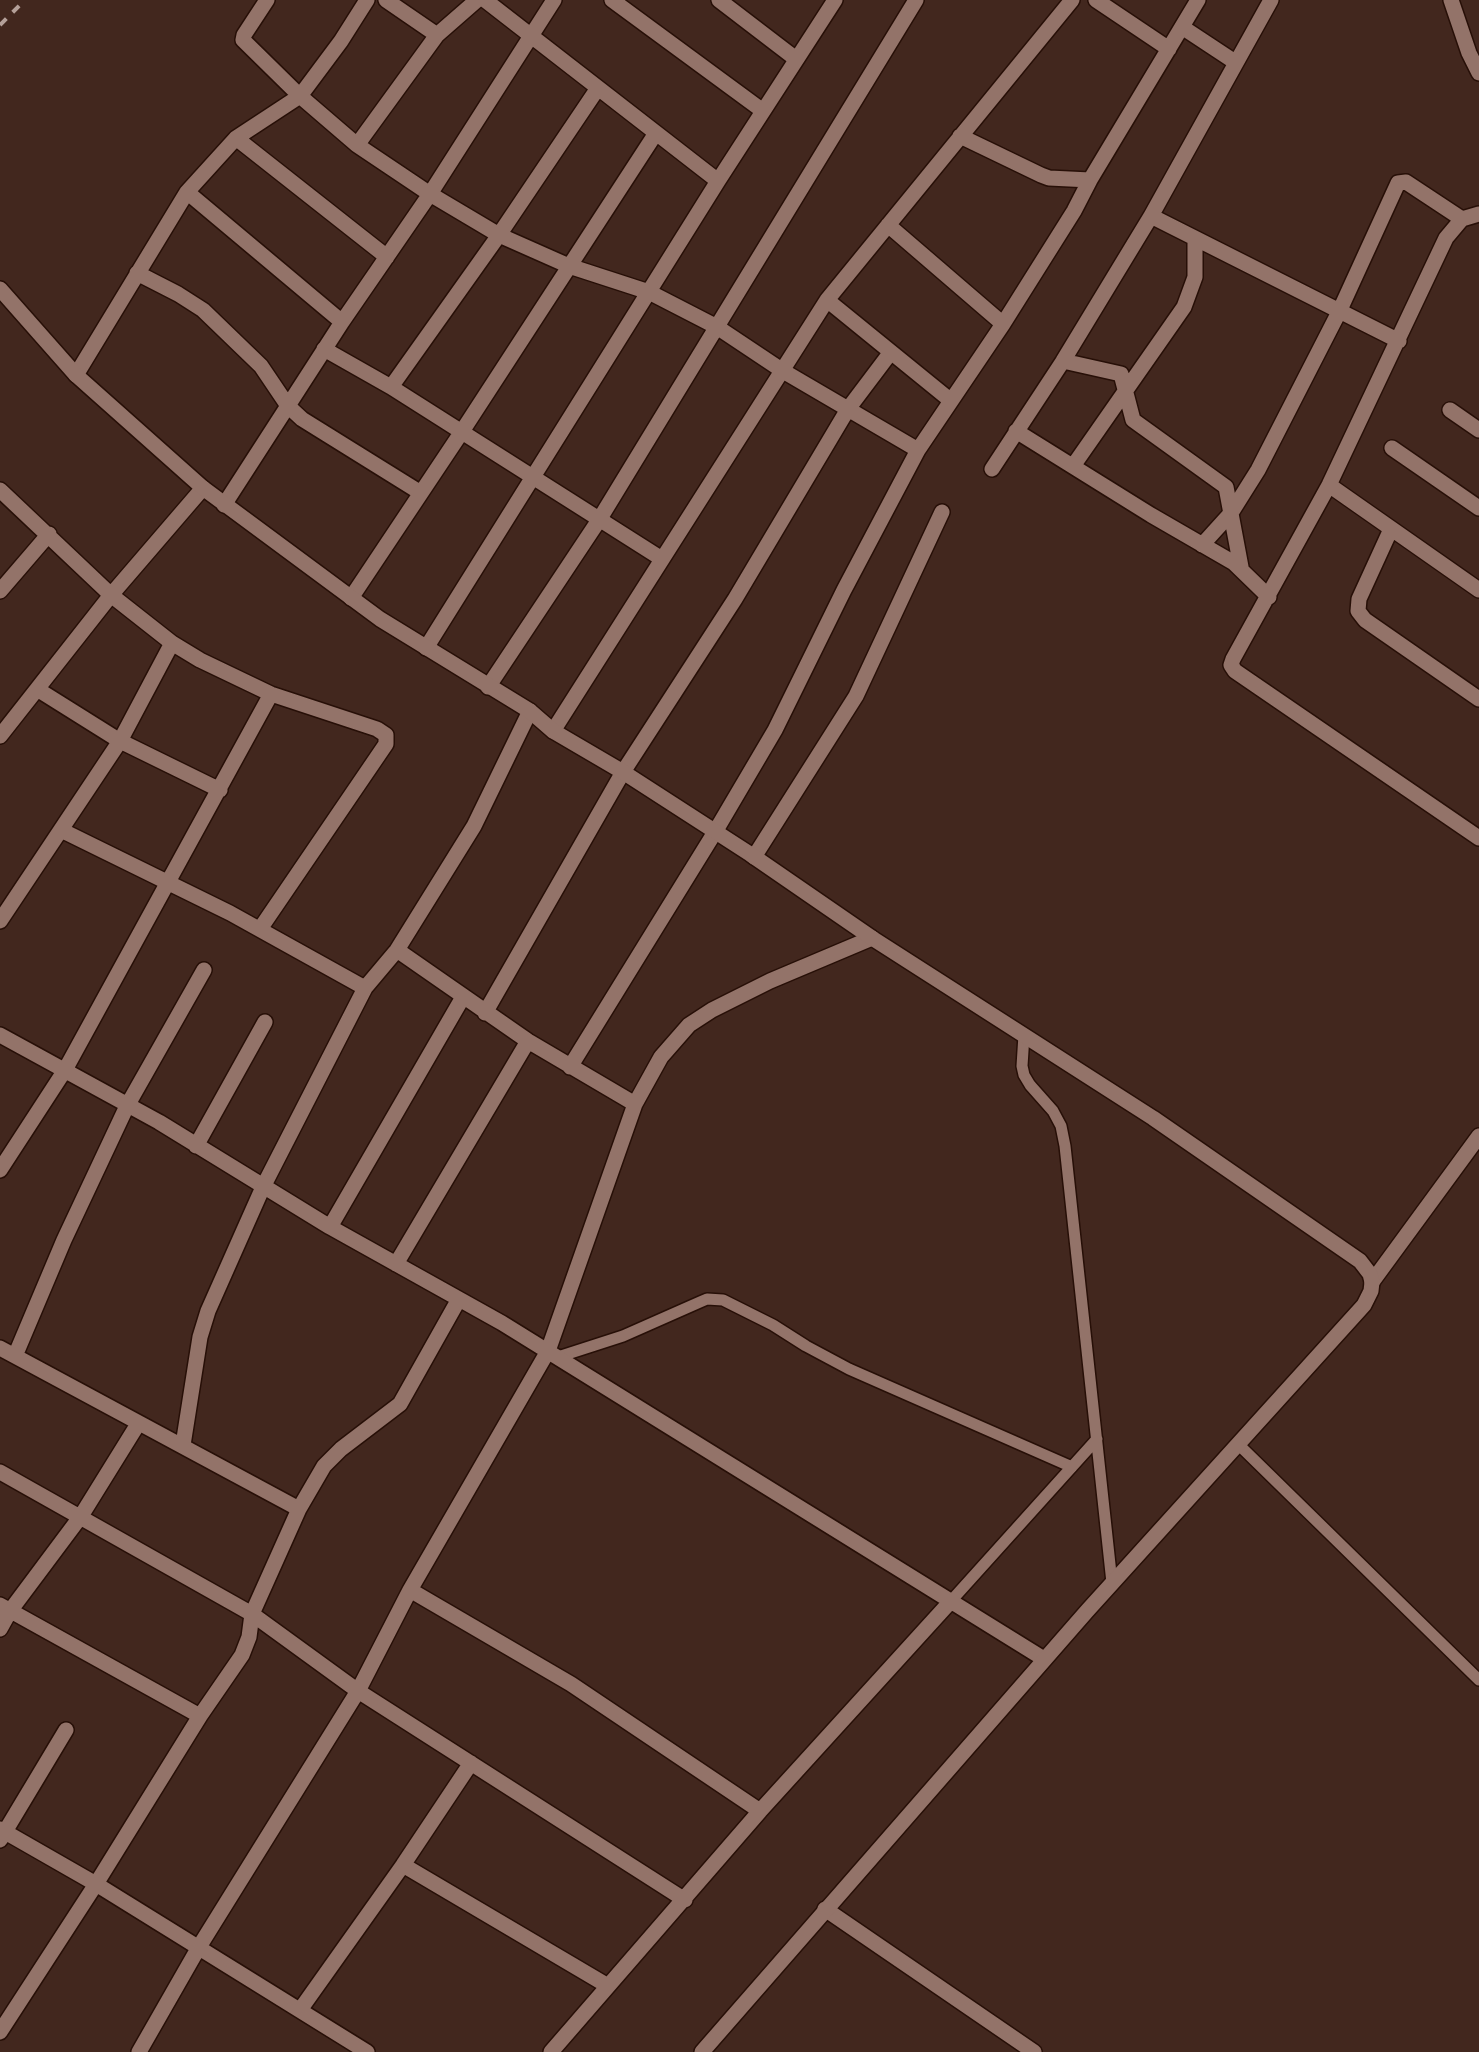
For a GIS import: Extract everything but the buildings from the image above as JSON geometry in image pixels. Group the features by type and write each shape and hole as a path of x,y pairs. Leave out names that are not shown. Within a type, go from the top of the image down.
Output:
{"street":[{"path":"267,0 243,40 300,96 357,145 430,194 499,235 569,266 649,292 716,327 783,371 918,450"},
{"path":"76,375 188,192 236,138 300,96 367,0"},
{"path":"386,0 436,34"},
{"path":"357,145 436,34 477,0"},
{"path":"485,0 718,182"},
{"path":"224,506 324,349 430,194 554,0"},
{"path":"612,0 763,111"},
{"path":"719,0 796,59"},
{"path":"426,648 718,182 836,0"},
{"path":"488,687 599,520 916,0"},
{"path":"553,731 827,300 1072,0"},
{"path":"1096,0 1169,49"},
{"path":"570,1067 715,832 775,730 844,590 918,450 1003,324 1074,212 1090,180 1198,0"},
{"path":"992,469 1063,361 1151,216 1191,148 1235,62 1271,0"},
{"path":"1451,0 1469,53 1479,73"},
{"path":"1182,28 1235,62"},
{"path":"391,387 499,235 598,88"},
{"path":"351,598 656,133"},
{"path":"960,136 1040,175 1090,180"},
{"path":"236,138 386,256"},
{"path":"1202,546 1231,513 1258,470 1339,312 1398,183 1406,182 1462,219"},
{"path":"188,192 342,322"},
{"path":"1479,214 1462,219 1446,238 1399,341 1329,485 1269,597 1233,659 1232,666 1235,670 1479,838"},
{"path":"1151,216 1195,240 1399,341"},
{"path":"888,225 1003,324"},
{"path":"1073,466 1189,297 1195,277 1195,240"},
{"path":"137,273 178,294 203,310 261,366 288,406 302,419 421,493"},
{"path":"0,289 76,375 203,488 224,506 380,619 488,687 530,711 553,731 623,772 754,857 872,938 1153,1118 1360,1261 1366,1267 1372,1282"},
{"path":"827,300 950,400"},
{"path":"324,349 391,387 662,559"},
{"path":"485,1013 623,772 735,599 848,409 891,352"},
{"path":"1063,361 1119,373 1122,377 1133,420 1223,484 1228,492 1240,567"},
{"path":"1450,410 1479,430"},
{"path":"1016,431 1202,546 1240,567 1269,597"},
{"path":"1392,448 1479,508"},
{"path":"1329,485 1479,590"},
{"path":"0,736 112,595 203,488"},
{"path":"0,490 112,595 172,643 200,660 271,694 377,729 386,735 387,740 260,929"},
{"path":"754,857 856,696 942,512"},
{"path":"1391,529 1359,599 1358,611 1365,620 1479,699"},
{"path":"0,591 49,534"},
{"path":"1,916 120,741 172,643"},
{"path":"37,690 120,741 220,790"},
{"path":"0,1170 65,1070 169,884 271,694"},
{"path":"183,1445 200,1337 208,1311 263,1187 365,988 397,950 474,826 530,711"},
{"path":"61,830 260,929 365,988"},
{"path":"139,2052 199,1947 358,1691 410,1590 553,1354 635,1104 662,1057 689,1025 739,995 872,938"},
{"path":"397,950 485,1013 528,1041 635,1104"},
{"path":"15,1356 64,1240 127,1106 204,970"},
{"path":"330,1228 463,997"},
{"path":"196,1146 265,1022"},
{"path":"0,1035 159,1122 330,1228 459,1299 553,1354 1044,1659"},
{"path":"396,1264 528,1041"},
{"path":"702,2052 1044,1659 1364,1305 1369,1299 1372,1282 1479,1136"},
{"path":"0,2032 96,1884 200,1716 242,1654 250,1636 252,1614 299,1509 332,1457 400,1404 459,1299"},
{"path":"0,1348 299,1509"},
{"path":"0,1629 5,1608 81,1516 138,1424"},
{"path":"0,1472 252,1614 358,1691 685,1900"},
{"path":"410,1590 578,1689 760,1811"},
{"path":"551,2052 685,1900 760,1811 951,1601"},
{"path":"5,1608 200,1716"},
{"path":"66,1730 2,1834 96,1884 367,2052"},
{"path":"300,2010 403,1865 471,1763"},
{"path":"403,1865 608,1986"},
{"path":"825,1910 1034,2052"}],"lane":[{"path":"1024,1035 1022,1066 1024,1075 1030,1085 1053,1111 1061,1126 1065,1146 1112,1583"},
{"path":"553,1354 623,1336 700,1302 723,1300 773,1325 806,1346 849,1368 1072,1467"},
{"path":"951,1601 1097,1439"},
{"path":"1238,1444 1479,1680"}],"railway":[{"path":"0,25 25,0"}]}
